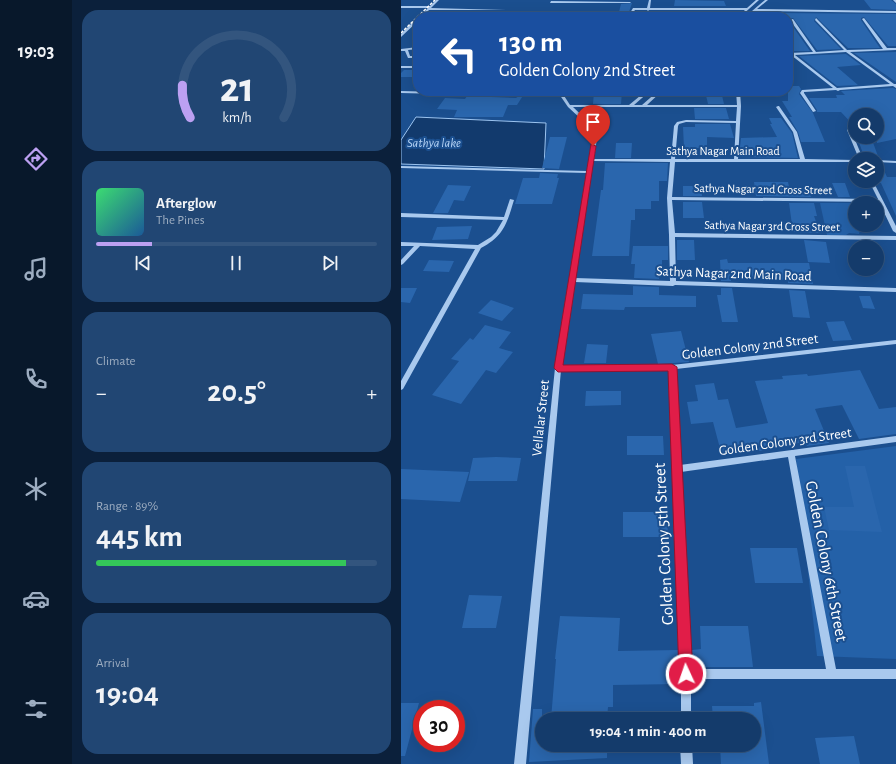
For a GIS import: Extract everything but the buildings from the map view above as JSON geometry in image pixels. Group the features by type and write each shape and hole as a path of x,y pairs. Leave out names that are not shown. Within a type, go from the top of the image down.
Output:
{"street":[{"path":"426,12 438,0"},
{"path":"648,10 650,0"},
{"path":"744,12 758,0"},
{"path":"752,12 767,0"},
{"path":"549,12 552,1 631,3"},
{"path":"550,6 625,7"},
{"path":"401,7 505,10"},
{"path":"632,12 634,9 747,9"},
{"path":"755,10 896,12"},
{"path":"816,19 846,51 895,86"},
{"path":"863,20 885,50"},
{"path":"793,21 815,53"},
{"path":"401,36 413,24"},
{"path":"401,50 413,49"},
{"path":"793,54 896,49"},
{"path":"406,50 409,57 413,57"},
{"path":"793,56 838,90"},
{"path":"401,67 413,68"},
{"path":"814,111 801,92 895,86"},
{"path":"401,92 413,92"},
{"name":"Vellalar Street","path":"520,764 558,368 595,131 569,106 562,96"},
{"path":"631,105 642,96"},
{"path":"644,105 654,96"},
{"path":"736,161 738,96"},
{"path":"569,106 739,106"},
{"path":"778,107 795,132 803,161"},
{"path":"673,284 672,235 669,198 677,123 686,121 737,122"},
{"name":"Sathya Nagar Main Road","path":"591,160 848,161"},
{"path":"884,161 896,162"},
{"path":"401,167 589,172"},
{"name":"Sathya Nagar 2nd Cross Street","path":"669,198 848,201"},
{"path":"401,244 479,247 491,242 500,234 512,200"},
{"path":"884,207 896,231"},
{"path":"401,215 506,218"},
{"name":"Sathya Nagar 3rd Cross Street","path":"672,235 896,238"},
{"path":"401,263 418,245"},
{"path":"401,387 479,247"},
{"name":"Sathya Nagar 2nd Main Road","path":"572,280 896,290"},
{"name":"Golden Colony 2nd Street","path":"558,368 672,367 896,342"},
{"name":"Golden Colony 5th Street","path":"672,367 686,674 686,712"},
{"name":"Golden Colony 3rd Street","path":"677,469 896,439"},
{"name":"Golden Colony 6th Street","path":"791,453 832,674"},
{"path":"686,674 896,674"},
{"path":"687,752 687,764"}],"shaded area":[{"path":"820,203 848,203 848,232 860,232 859,234 849,233 846,235 827,235"},
{"path":"896,446 896,659 817,656 796,459"}],"water":[{"name":"Sathya lake","path":"416,117 546,123 544,169 401,164 401,140"}],"railway":[{"path":"423,12 435,0"},
{"path":"401,33 413,21"}],"route":[{"path":"593,146 558,368 672,367 686,674"}]}
